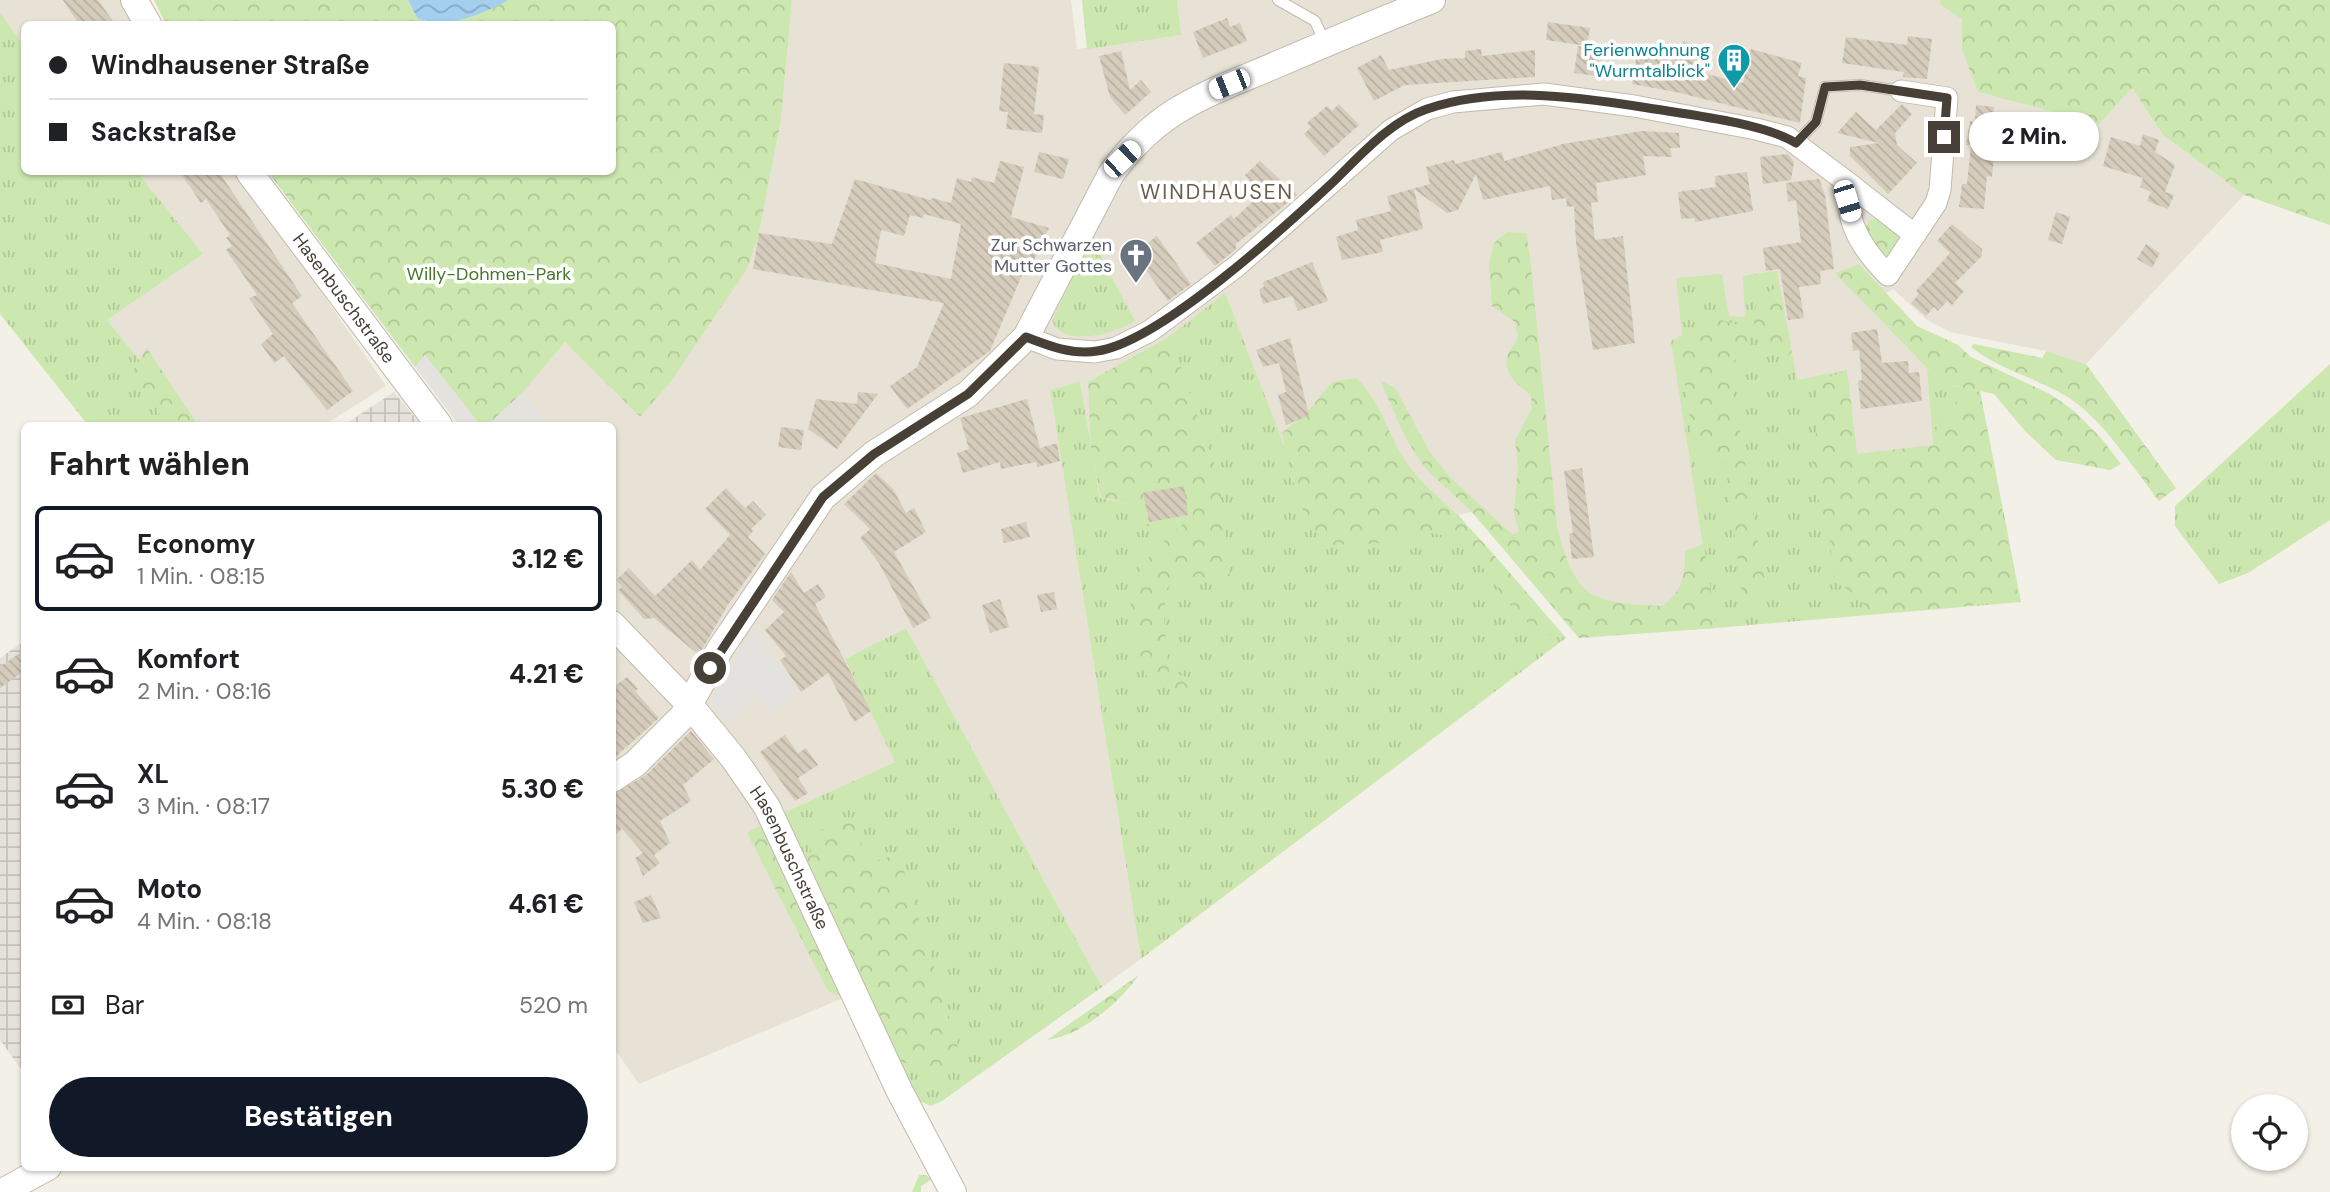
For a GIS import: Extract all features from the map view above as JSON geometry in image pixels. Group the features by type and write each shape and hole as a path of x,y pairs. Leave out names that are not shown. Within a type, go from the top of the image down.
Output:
{"street":[{"path":"134,0 146,21"},
{"path":"616,776 664,738 689,704 720,649 823,497 874,454 968,394 1026,337 1096,199 1122,159 1182,105 1432,0"},
{"path":"1852,187 1847,201 1859,241 1869,257 1888,275 1932,211 1940,191 1947,98 1901,91"},
{"path":"1026,337 1057,349 1095,352 1116,348 1150,331 1237,266 1391,130 1427,109 1480,98 1545,94 1688,115 1756,129 1796,143 1915,235"},
{"name":"Hasenbuschstraße","path":"251,175 437,422"},
{"name":"Hasenbuschstraße","path":"616,628 689,704 734,758 767,807 918,1126 953,1192"},
{"path":"2,1192 41,1171"}],"lane":[{"path":"1278,0 1315,21 1325,43"},
{"path":"1796,143 1816,122 1825,87 1860,85 1901,91"}],"shaded area":[{"path":"0,0 122,0 134,21 21,21 21,42 0,12"},
{"path":"792,0 1071,0 1077,49 1180,35 1177,0 1957,0 1978,92 2099,124 2132,88 2163,135 2244,195 2086,364 2046,351 1950,332 1927,320 1893,289 1886,293 1859,264 1836,273 1927,368 1933,445 1857,454 1847,371 1798,380 1746,317 1729,317 1683,336 1704,544 1716,628 1579,638 1472,512 1458,515 1189,519 1147,526 1143,507 1100,498 1080,381 1050,390 1141,959 1102,987 906,628 845,659 895,762 781,814 843,998 639,1084 616,1051 616,422 497,422 565,342 639,416 759,233 781,120"},
{"path":"139,175 241,175 386,386 329,422 190,422 107,320 202,254"},
{"path":"425,355 478,422 457,422 415,367"},
{"path":"394,392 419,422 349,422"},
{"path":"522,393 547,422 491,422"},
{"path":"752,629 798,690 771,715 754,695 729,725 710,703"},
{"path":"21,643 21,1069 0,1040 0,658"}],"green space":[{"path":"154,0 408,0 417,18 426,21 164,21"},
{"name":"Willy-Dohmen-Park","path":"509,0 792,0 781,120 759,233 747,269 672,380 640,417 565,342 522,393 491,422 478,422 425,355 415,367 270,175 616,175 616,21 455,21"},
{"path":"1082,0 1177,0 1181,35 1087,49"},
{"path":"1940,0 2330,0 2330,225 2244,195 2163,135 2132,88 2099,124 1978,92 1962,49 1962,19 1941,5"},
{"path":"0,12 21,42 21,175 139,175 203,254 107,320 190,422 86,422 0,314"},
{"path":"1877,219 1895,226 1901,238 1896,256 1885,258 1863,231 1870,220"},
{"path":"1507,232 1526,233 1557,526 1571,568 1589,592 1601,598 1637,605 1662,606 1679,589 1685,551 1704,544 1716,628 1579,638 1472,512 1426,469 1406,439 1380,380 1395,388 1431,454 1452,479 1505,528 1513,534 1519,532 1514,512 1518,467 1515,441 1532,408 1531,395 1513,379 1507,369 1508,354 1518,336 1515,322 1492,306 1489,265 1494,243"},
{"path":"1091,238 1135,321 1103,334 1079,336 1058,330 1052,321"},
{"path":"1859,264 1917,326 1958,345 1971,357 2050,394 2074,411 2102,439 2121,464 2110,470 2056,460 2025,431 1994,394 1951,385 1927,368 1835,273"},
{"path":"1777,271 1797,380 1847,370 1857,454 1933,445 1927,368 1951,385 1980,391 2021,602 1716,628 1671,341 1682,335 1676,278 1722,274 1729,316 1745,317 1743,276"},
{"path":"1779,286 1792,352 1785,358 1770,352 1764,346 1754,321 1754,312 1761,298"},
{"path":"1225,293 1317,531 1458,515 1566,638 1141,959 1050,390 1080,381 1100,498 1144,507 1162,342"},
{"path":"1701,314 1741,326 1748,332 1750,345 1743,355 1732,362 1730,372 1766,588 1758,602 1744,607 1725,461 1696,460 1679,346 1701,336"},
{"path":"1170,336 1219,478 1230,575 1219,583 1179,573 1166,590 1164,619 1169,672 1195,679 1197,685 1188,694 1147,677 1138,649 1130,606 1138,573 1166,539 1188,520 1147,526 1142,507 1101,497 1091,449 1088,382"},
{"path":"1974,344 2043,358 2046,351 2086,364 2176,488 2159,501 2087,412 2050,387 1983,356 1971,347"},
{"path":"147,348 196,422 161,422 158,408 132,372"},
{"path":"2330,364 2330,520 2248,573 2219,584 2175,526 2175,506"},
{"path":"1847,370 1857,454 1933,445 1945,410 1950,405 1980,394 2019,601 1871,614 1859,597 1835,582 1828,530 1814,484 1811,450 1817,431 1817,394 1825,379"},
{"path":"1357,378 1373,399 1411,469 1474,532 1566,638 1543,632 1525,620 1510,605 1472,554 1457,541 1432,533 1381,543 1327,545 1317,534 1302,508 1282,433 1308,411 1332,382"},
{"path":"906,628 1102,987 942,1101 931,1106 915,1099 781,814 895,762 845,659"},
{"path":"841,816 856,820 864,856 877,860 899,855 958,1045 952,1065 935,1068 894,1061 802,859 811,854 810,840"},
{"path":"765,823 843,998 828,991 747,833"},
{"path":"1139,975 1099,1016 1073,1032 1047,1040"},
{"path":"919,1175 932,1179 921,1186 921,1192 912,1192"}],"water":[{"path":"408,0 509,0 464,19 429,21 417,18"}],"building":[{"path":"63,0 98,0 113,21 77,21"},
{"path":"1227,18 1230,27 1240,23 1247,41 1203,58 1193,32"},
{"path":"1548,22 1590,28 1587,46 1546,40"},
{"path":"1908,36 1932,39 1927,79 1903,77 1904,72 1842,63 1846,37 1907,45"},
{"path":"1683,41 1710,49 1703,73 1743,83 1751,49 1802,63 1798,76 1806,78 1800,123 1676,92 1632,84 1638,47 1680,54"},
{"path":"1578,46 1601,49 1597,76 1574,73"},
{"path":"1481,49 1482,56 1535,50 1535,77 1405,85 1374,101 1357,68 1381,55 1389,70 1442,59 1465,58 1465,51"},
{"path":"1121,51 1130,90 1141,80 1151,92 1125,115 1110,97 1099,56"},
{"path":"1004,63 1039,67 1034,114 1044,115 1042,133 1006,129 1008,112 999,111"},
{"path":"1339,104 1359,125 1324,156 1304,134 1311,127 1307,123 1327,106 1332,111"},
{"path":"1902,104 1912,114 1895,133 1897,145 1917,163 1888,194 1850,156 1850,147 1879,143 1837,133 1856,112 1876,130"},
{"path":"1976,105 1994,107 1992,125 2002,127 1999,149 1995,148 1992,177 1987,176 1984,209 1959,207 1962,184 1967,184 1971,145 1966,145 1970,121 1975,122"},
{"path":"1642,131 1679,133 1680,148 1670,148 1672,157 1643,156 1646,175 1596,183 1598,202 1591,203 1595,240 1623,236 1635,343 1593,350 1576,243 1574,206 1567,207 1566,198 1552,200 1550,186 1483,200 1476,174 1458,210 1447,213 1414,189 1423,229 1380,240 1383,252 1342,260 1336,237 1358,230 1356,220 1391,211 1387,196 1430,184 1426,167 1454,160 1455,164 1502,152 1504,161 1563,144"},
{"path":"2143,134 2159,140 2155,152 2175,165 2165,192 2174,195 2168,209 2147,201 2151,192 2140,187 2143,178 2103,166 2111,137 2140,146"},
{"path":"1039,152 1069,159 1063,179 1034,172"},
{"path":"1788,154 1794,162 1791,180 1763,184 1760,157"},
{"path":"1000,161 1024,167 1011,217 1049,228 1026,277 1022,275 990,351 907,409 890,386 917,367 944,303 753,269 759,233 832,244 855,179 930,200 932,198 951,203 957,178 971,182 972,177 994,183","holes":["924,214 961,224 951,279 875,263 881,230 904,236 910,215 923,218"]},
{"path":"1260,161 1297,195 1236,244 1236,249 1215,266 1196,243 1231,215 1234,219 1262,193 1245,175"},
{"path":"1747,172 1753,211 1695,222 1695,218 1681,219 1678,192 1716,187 1715,176"},
{"path":"182,175 221,175 302,296 292,303 353,391 327,410 284,356 274,363 261,344 273,334 249,298 257,295 226,250 232,246 226,238 230,235 206,199 201,203"},
{"path":"1819,179 1825,195 1834,269 1820,271 1821,284 1799,287 1804,318 1788,320 1780,269 1766,271 1763,248 1801,242 1796,200 1788,202 1786,183"},
{"path":"2056,212 2070,217 2062,244 2048,240"},
{"path":"1952,224 1982,249 1982,256 1955,283 1964,291 1952,305 1947,301 1938,311 1934,307 1926,316 1911,303 1919,294 1916,291 1950,253 1937,241"},
{"path":"1157,236 1191,284 1168,301 1134,253"},
{"path":"2146,244 2160,253 2152,268 2137,259"},
{"path":"1312,262 1328,301 1298,311 1292,296 1263,304 1259,289 1264,287 1263,282"},
{"path":"1877,329 1882,363 1908,361 1909,373 1919,372 1922,401 1861,409 1859,350 1853,351 1851,333"},
{"path":"1290,338 1309,415 1286,425 1278,395 1286,392 1279,363 1263,367 1256,350"},
{"path":"858,392 878,394 837,449 808,429 816,399 857,404"},
{"path":"1027,399 1040,448 1057,443 1060,461 1037,467 1036,462 1001,469 1000,462 963,473 957,453 969,449 960,418"},
{"path":"781,427 804,430 801,450 778,447"},
{"path":"1582,468 1594,557 1572,559 1569,534 1573,533 1564,471"},
{"path":"876,473 893,489 906,513 914,508 926,532 894,552 931,618 913,628 879,563 860,538 870,529 844,504"},
{"path":"1184,486 1188,515 1149,522 1143,493"},
{"path":"726,488 745,508 753,501 766,515 751,529 753,531 748,537 765,554 727,606 699,655 654,618 644,619 618,590 622,587 616,580 629,568 655,596 692,560 700,570 730,535 705,509"},
{"path":"1026,522 1030,537 1004,543 1001,529"},
{"path":"791,572 804,593 818,584 826,597 815,604 871,711 854,722 828,673 801,692 780,660 786,656 765,630 784,612 772,600"},
{"path":"1054,592 1057,609 1041,612 1037,595"},
{"path":"1000,599 1009,627 990,633 982,605"},
{"path":"21,652 21,673 0,688 0,667"},
{"path":"627,677 638,689 635,691 659,718 616,756 616,685"},
{"path":"691,731 714,759 683,785 691,801 660,821 670,843 654,855 660,863 643,876 635,858 643,853 622,829 616,834 616,793 646,775"},
{"path":"785,735 798,753 806,748 818,765 798,778 808,793 795,801 760,752"},
{"path":"651,895 661,918 643,923 634,902"}],"place":[{"name":"Ferienwohnung \"Wurmtalblick\"","path":"1734,90"},
{"name":"Zur Schwarzen Mutter Gottes","path":"1136,285"}],"district":[{"name":"WINDHAUSEN","path":"1217,192"}],"route":[{"path":"710,668 720,649 823,497 853,469 968,394 1011,355 1026,337 1057,349 1095,352 1116,348 1150,331 1237,266 1391,130 1427,109 1480,98 1545,94 1688,115 1756,129 1796,143 1816,122 1825,87 1860,85 1947,98 1944,137"}]}
